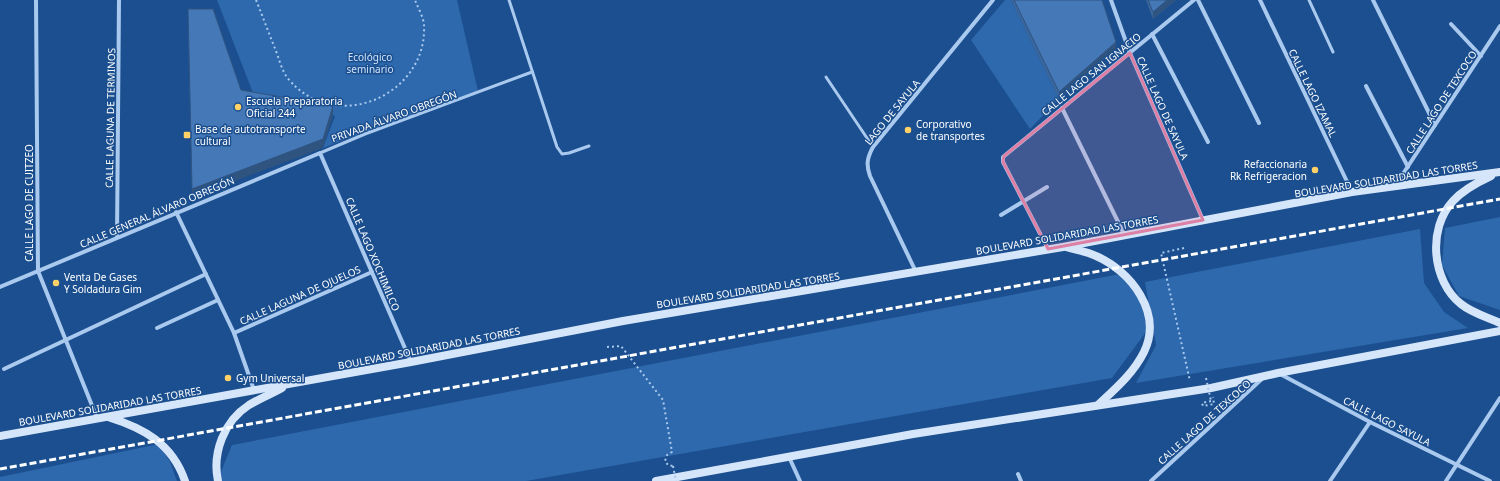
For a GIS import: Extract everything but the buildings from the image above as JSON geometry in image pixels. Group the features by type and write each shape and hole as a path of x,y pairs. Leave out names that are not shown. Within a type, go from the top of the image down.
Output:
{"main road":[{"name":"BOULEVARD SOLIDARIDAD LAS TORRES","path":"0,436 411,362 623,321 1048,249 1352,192 1500,172"},
{"path":"1500,172 1476,184 1452,201 1444,213 1440,224 1437,234 1436,251 1442,277 1461,305 1500,323"},
{"path":"1063,246 1096,256 1115,268 1137,289 1147,309 1149,332 1148,342 1144,352 1125,380 1098,405"},
{"path":"656,481 921,433 1211,388 1267,375 1500,331"},
{"path":"218,481 217,463 219,448 222,438 233,420 248,406 289,384"},
{"path":"106,417 130,425 161,443 173,458 183,474 185,481"}],"street":[{"name":"CALLE LAGO DE CUITZEO","path":"36,0 38,271 97,418"},
{"name":"CALLE LAGUNA DE TERMINOS","path":"117,237 119,0"},
{"name":"LAGO DE SAYULA","path":"916,272 870,176 867,158 873,147 993,0"},
{"name":"CALLE LAGO DE SAYULA","path":"1111,0 1130,53 1204,220"},
{"name":"CALLE LAGO SAN IGNACIO","path":"1023,202 1002,158 1194,0"},
{"path":"1198,0 1259,123"},
{"name":"CALLE LAGO IZAMAL","path":"1260,0 1352,192"},
{"path":"1373,0 1435,125"},
{"path":"1451,24 1481,56"},
{"name":"CALLE LAGO DE TEXCOCO","path":"1394,186 1500,26"},
{"path":"1152,34 1208,142"},
{"path":"1366,86 1408,167"},
{"path":"1062,108 1124,234"},
{"name":"CALLE GENERAL ÁLVARO OBREGÓN","path":"0,287 320,153"},
{"name":"CALLE LAGO XOCHIMILCO","path":"320,153 411,362"},
{"path":"1001,215 1047,187"},
{"path":"1023,202 1048,249"},
{"path":"176,212 234,333 254,390"},
{"name":"CALLE LAGUNA DE OJUELOS","path":"234,333 372,272"},
{"path":"4,370 206,274"},
{"path":"157,328 218,300"},
{"name":"CALLE LAGO SAYULA","path":"1278,373 1370,422 1490,481"},
{"name":"CALLE LAGO DE TEXCOCO","path":"1151,481 1267,375"},
{"path":"1446,481 1500,398"},
{"path":"1330,481 1370,422"},
{"path":"789,457 800,481"},
{"path":"1018,474 1021,481"}],"lane":[{"path":"509,0 557,146 562,154 589,146"},
{"path":"1309,0 1333,52"},
{"name":"PRIVADA ÁLVARO OBREGÓN","path":"320,153 370,132 474,95 532,72"},
{"path":"826,77 873,147"}],"path":[{"path":"256,0 285,75 295,86 308,95 321,102 336,105 358,105 379,99 395,89 407,77 414,67 421,52 423,38 424,24 415,0"},
{"path":"1184,248 1161,253 1189,381 1195,380"},
{"path":"607,348 621,346 663,400 672,452 667,455 665,460 668,465 673,466 676,481"},
{"path":"1206,378 1211,401 1202,403 1203,406 1214,404"}],"highlighted area":[{"path":"1130,53 1203,220 1048,249 1003,162 1004,156"}],"green space":[{"name":"Ecológico seminario","path":"217,0 457,0 478,91 323,148 335,116 253,93"},
{"path":"1005,0 1011,0 1059,99 1030,129 971,40"},
{"path":"1500,217 1500,310 1459,296 1442,265 1445,228"},
{"path":"1420,229 1424,283 1444,312 1468,328 1136,383 1156,345 1145,282"},
{"path":"1120,274 1131,287 1139,300 1144,315 1146,332 1112,378 526,481 218,481 232,445"},
{"path":"159,444 170,462 177,481 0,481 0,477"}],"railway":[{"path":"0,469 1500,199"}],"place":[{"name":"Escuela Preparatoria Oficial 244","path":"238,107"},
{"name":"Corporativo de transportes","path":"908,130"},
{"name":"Base de autotransporte cultural","path":"187,135"},
{"name":"Refaccionaria Rk Refrigeracion","path":"1315,170"},
{"name":"Venta De Gases Y Soldadura Gim","path":"56,283"},
{"name":"Gym Universal","path":"228,378"}]}
